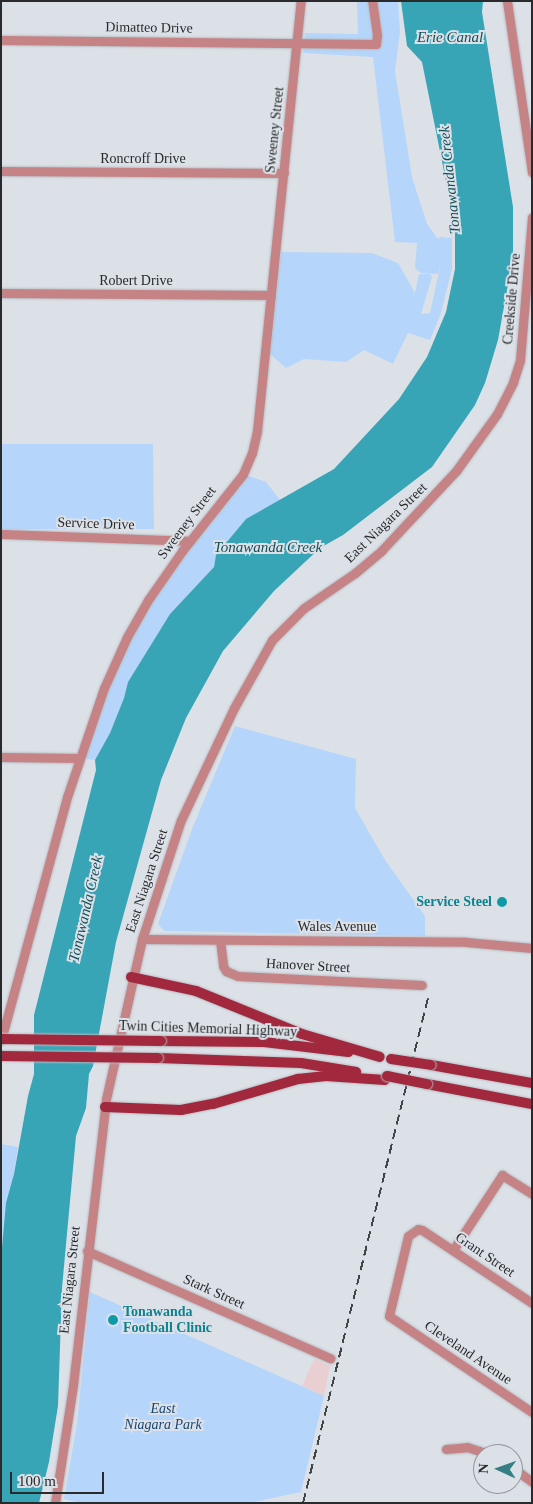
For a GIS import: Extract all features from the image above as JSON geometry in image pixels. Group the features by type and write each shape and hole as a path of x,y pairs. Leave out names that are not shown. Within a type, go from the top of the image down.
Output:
{"main road":[{"path":"132,977 196,991 302,1034 386,1058"},
{"name":"Twin Cities Memorial Highway","path":"1,1040 264,1042 432,1065 532,1083"},
{"name":"Twin Cities Memorial Highway","path":"1,1056 158,1058 301,1063 386,1078"},
{"path":"104,1107 181,1110 213,1104 298,1079 334,1076 412,1081 532,1104"}],"street":[{"name":"Sweeney Street","path":"1,1040 5,1008 79,758 104,688 127,637 148,600 243,474 252,453 257,431 301,1"},
{"name":"Dimatteo Drive","path":"1,40 376,44 377,35 372,1"},
{"path":"507,1 532,172"},
{"name":"Roncroff Drive","path":"1,171 284,173"},
{"name":"Creekside Drive","path":"513,382 520,360 524,331 532,218"},
{"name":"Robert Drive","path":"1,293 271,295"},
{"name":"East Niagara Street","path":"55,1503 72,1394 104,1107 142,939 189,799 256,666 272,640 304,608 367,563 422,509 478,443 502,407 513,382"},
{"name":"Service Drive","path":"1,534 190,542"},
{"path":"1,757 79,758"},
{"name":"Wales Avenue","path":"142,939 466,942 532,948"},
{"name":"Hanover Street","path":"220,940 223,966 226,971 238,976 422,985"},
{"path":"453,1250 502,1174 532,1194"},
{"name":"Grant Street","path":"389,1316 408,1236 414,1230 422,1230 532,1303"},
{"name":"Stark Street","path":"87,1250 330,1358"},
{"name":"Cleveland Avenue","path":"389,1316 532,1412"},
{"path":"446,1449 467,1447 473,1449"}],"shaded area":[{"path":"314,1359 330,1366 324,1396 302,1386"}],"green space":[{"path":"357,1 398,1 400,31 395,71 412,177 427,224 438,239 440,237 452,238 452,269 441,313 430,340 408,333 393,364 364,350 346,362 304,359 286,368 270,354 281,252 372,253 398,263 415,293 419,274 430,274 432,277 421,314 430,313 442,258 438,274 421,273 415,268 417,243 395,242 373,57 303,53 305,33 358,34"},
{"path":"1,444 153,444 154,529 1,529"},
{"path":"243,474 266,482 281,501 246,519 216,555 214,567 170,614 128,682 124,698 110,733 95,760 79,758 127,637 182,551"},
{"path":"235,726 356,759 355,808 385,860 425,916 425,936 164,931 158,924 192,829"},
{"path":"1,1144 18,1147 1,1259"},
{"name":"East Niagara Park","path":"90,1292 324,1396 301,1492 249,1503 80,1503 64,1499 77,1423"}],"water":[{"path":"401,1 483,1 482,12 513,207 513,257 498,340 485,383 475,405 432,467 343,535 320,548 274,591 223,651 186,718 161,780 116,942 93,1066 89,1074 86,1108 76,1136 62,1288 58,1406 49,1462 39,1503 1,1503 1,1259 6,1203 14,1174 28,1096 34,1074 34,1015 96,770 95,760 110,733 124,698 128,682 170,614 214,567 216,555 246,519 334,469 399,399 427,357 446,312 455,269 455,226 422,62 407,46"}],"railway":[{"path":"303,1503 429,994"}],"place":[{"name":"Service Steel","path":"502,902"},
{"name":"Tonawanda Football Clinic","path":"113,1320"}],"water label":[{"name":"Erie Canal","path":"450,38"},
{"name":"Tonawanda Creek","path":"450,180"},
{"name":"Tonawanda Creek","path":"268,548"},
{"name":"Tonawanda Creek","path":"86,909"}]}
